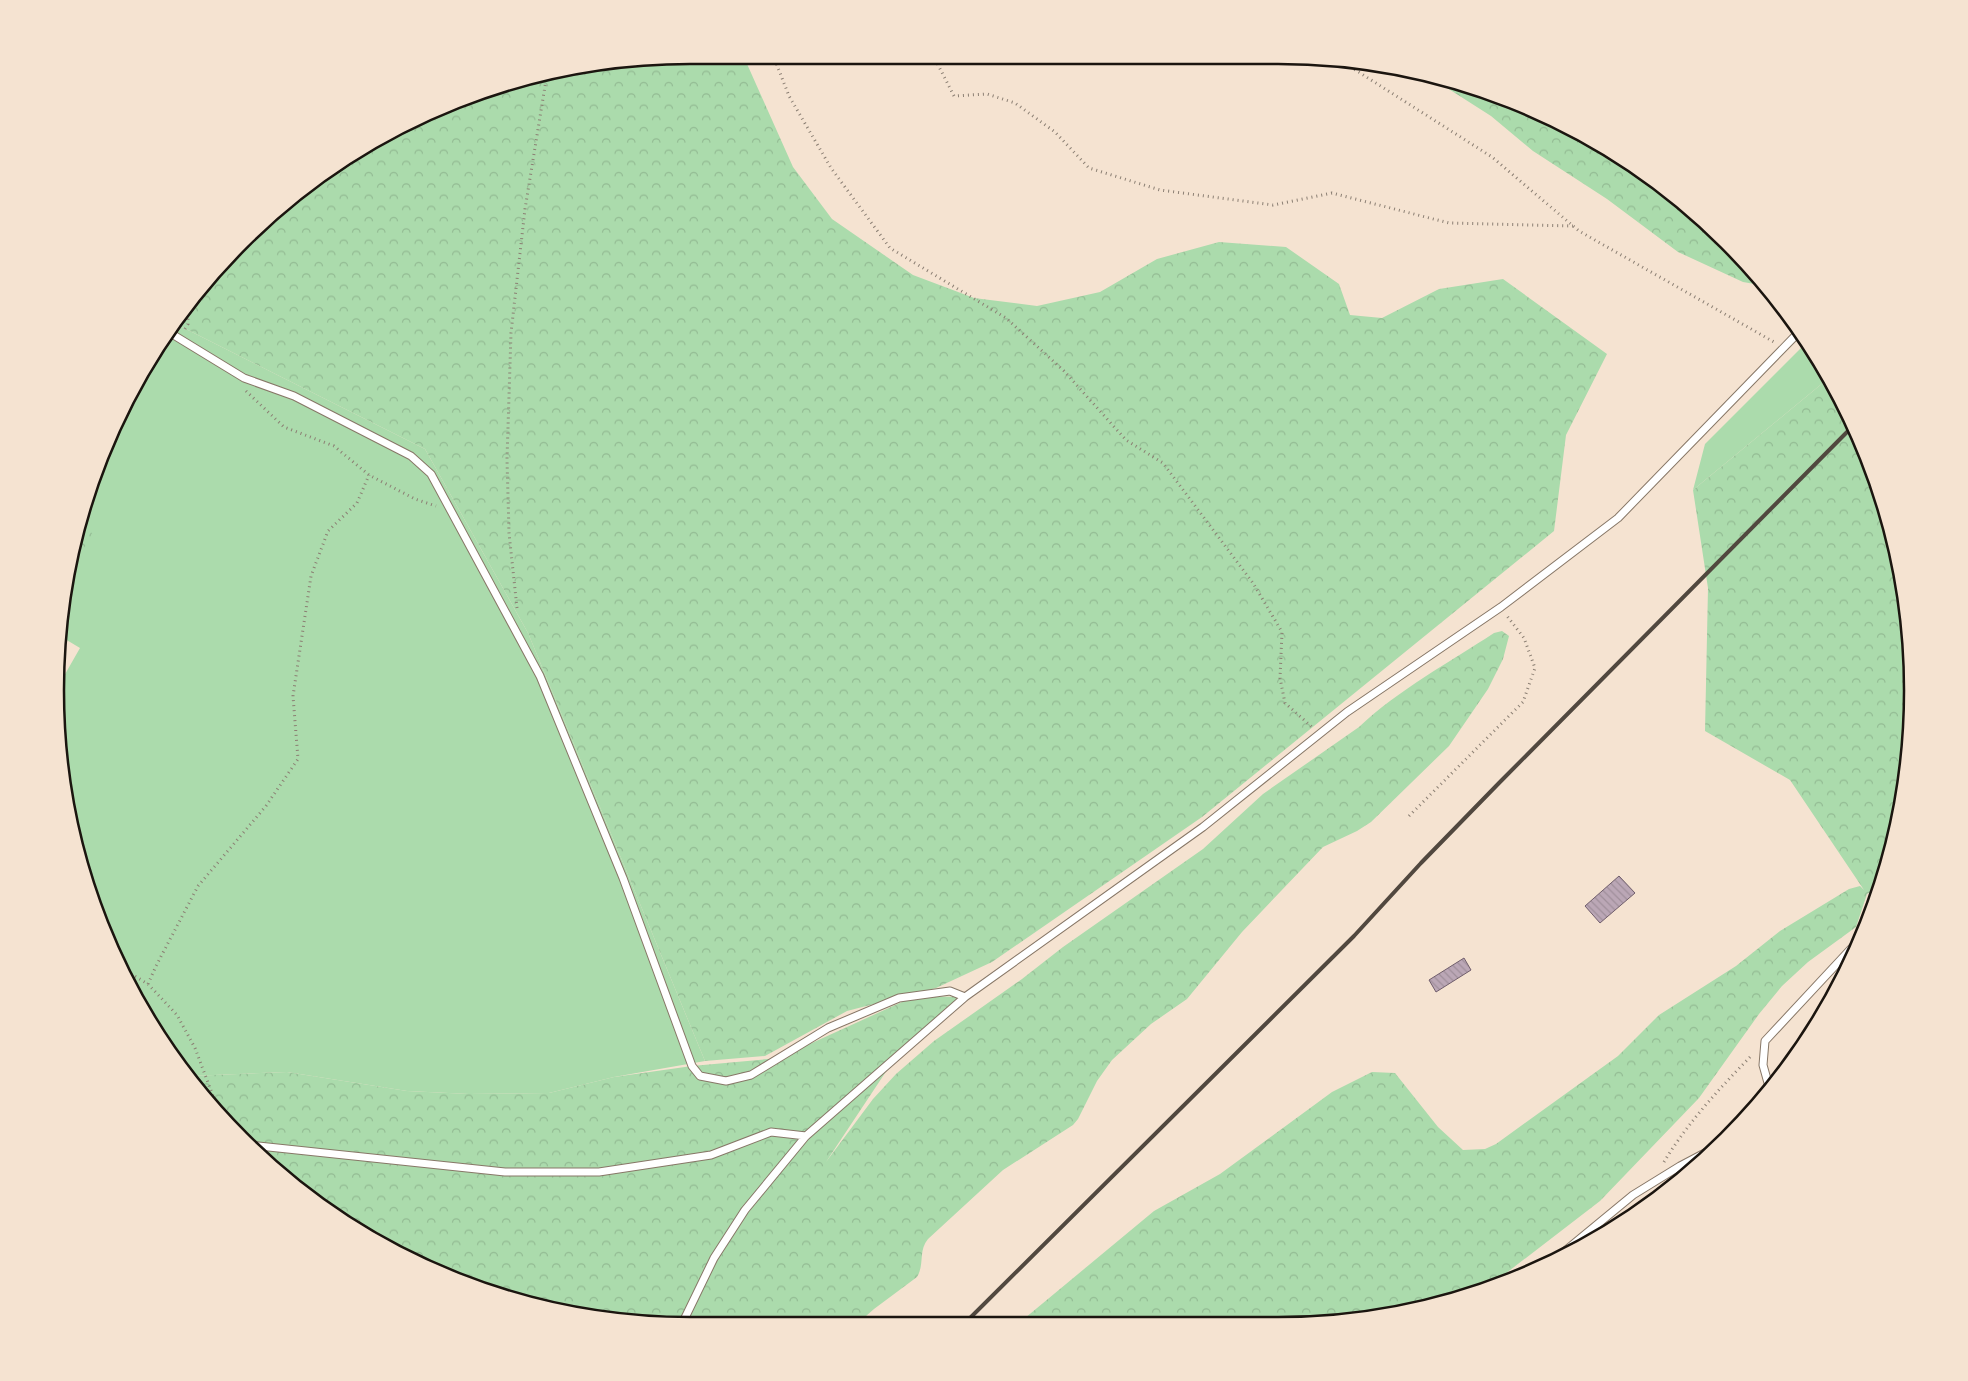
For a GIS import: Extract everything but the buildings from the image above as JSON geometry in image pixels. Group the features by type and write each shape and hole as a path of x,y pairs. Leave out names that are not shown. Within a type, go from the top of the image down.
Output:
{"lane":[{"path":"174,335 244,378 294,396 411,456 431,474 540,676 624,878 692,1066 700,1076 726,1081 751,1075 828,1028 899,998 950,991 965,997"},
{"path":"685,1317 714,1258 744,1210 806,1136 965,997 1203,828 1347,712 1501,607 1618,518 1794,336"},
{"path":"1768,1081 1763,1065 1765,1041 1846,954"},
{"path":"260,1146 505,1172 599,1172 711,1155 771,1132 806,1136"},
{"path":"1578,1240 1633,1195 1695,1158"}],"path":[{"path":"777,64 789,96 831,168 890,248 1006,318 1064,371 1126,440 1164,463 1253,582 1282,632 1280,678 1284,703 1320,734"},
{"path":"938,64 954,96 987,94 1015,103 1055,132 1089,168 1160,190 1273,206 1332,193 1449,223 1573,226"},
{"path":"1353,68 1492,157 1573,226 1783,347"},
{"path":"517,609 509,533 507,459 511,333 526,209 546,81"},
{"path":"179,338 188,324 188,316"},
{"path":"244,390 284,427 334,446 369,475 415,499 451,511"},
{"path":"148,984 198,886 266,806 298,759 293,696 311,576 328,531 357,503 369,475"},
{"path":"1409,816 1522,702 1535,668 1524,638 1501,607"},
{"path":"131,974 148,984 177,1015 196,1048 214,1097"},
{"path":"1649,1185 1679,1138 1720,1088 1765,1041"}],"green space":[{"path":"747,64 793,167 832,219 913,275 974,298 1037,306 1100,292 1157,259 1219,242 1286,247 1339,284 1350,315 1382,318 1439,289 1503,279 1607,354 1566,435 1554,531 1202,817 992,962 936,988 847,1011 765,1056 705,1061 528,633 425,449 180,326 219,277 277,219 342,169 377,148 413,128 451,111 528,85 609,69 650,65"},
{"path":"1445,86 1517,111 1555,128 1626,169 1691,219 1721,247 1755,284 1743,282 1678,252 1607,199 1533,151 1491,116"},
{"path":"180,326 425,449 528,633 705,1061 614,1077 549,1093 469,1094 407,1091 287,1072 196,1076 169,1039 128,968 111,930 85,853 69,772 64,690 64,675 80,648 66,640 69,609 85,528 97,489 128,413 169,342"},
{"path":"1802,347 1823,383 1693,490 1705,444"},
{"path":"1823,383 1840,413 1857,451 1883,528 1899,609 1903,650 1903,731 1899,772 1883,853 1871,892 1867,894 1856,927 1808,962 1782,986 1759,1014 1699,1098 1600,1201 1503,1275 1440,1296 1400,1305 1318,1316 1026,1317 1154,1211 1220,1174 1332,1092 1372,1072 1395,1073 1438,1127 1463,1150 1485,1149 1496,1144 1618,1056 1659,1015 1736,966 1780,931 1849,889 1860,886 1864,890 1790,780 1705,731 1708,588 1693,490"},
{"path":"86,524 93,535 79,555"},
{"path":"1502,631 1509,636 1503,659 1488,689 1449,746 1371,822 1357,831 1323,847 1242,932 1187,999 1151,1024 1112,1060 1097,1081 1078,1119 1073,1125 1003,1170 928,1239 923,1248 921,1267 917,1277 865,1317 650,1316 568,1305 528,1296 489,1284 413,1253 342,1212 277,1162 247,1134 196,1076 287,1072 407,1091 469,1094 549,1093 614,1077 692,1066 779,1058 915,996 965,997 895,1058 826,1162 873,1099 896,1074 934,1041 1022,979 1063,947 1203,849 1263,794 1359,727 1390,701 1494,633"}],"railway":[{"path":"971,1317 1354,936 1421,863 1499,783 1848,431"}]}
